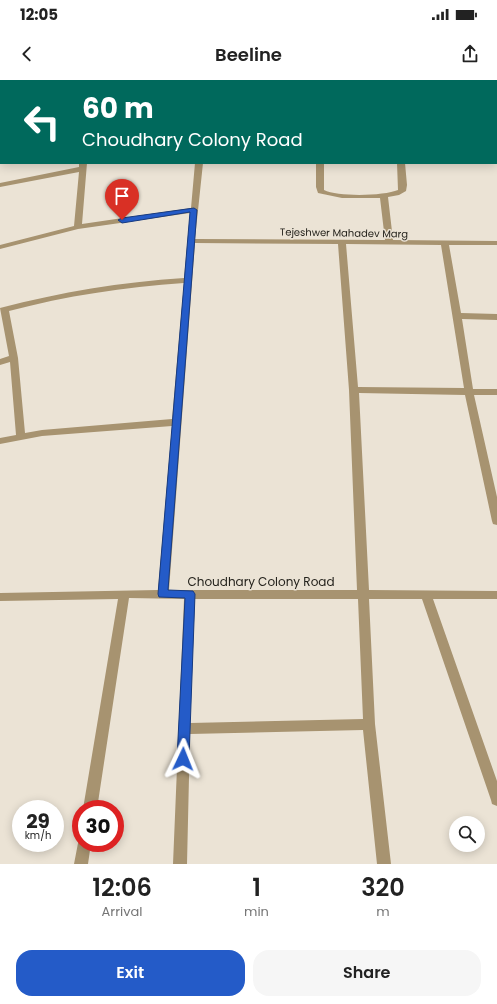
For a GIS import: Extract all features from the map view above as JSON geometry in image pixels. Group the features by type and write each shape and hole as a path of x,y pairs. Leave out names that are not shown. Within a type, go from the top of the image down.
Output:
{"street":[{"path":"163,594 191,241 199,164"},
{"path":"320,164 321,191 325,193 384,196 398,194 402,191 403,185 401,164"},
{"path":"0,185 83,166 78,227"},
{"path":"384,196 389,243"},
{"path":"0,247 78,227 194,210"},
{"name":"Tejeshwer Mahadev Marg","path":"191,241 497,243"},
{"path":"342,242 354,390 362,595 369,724 384,864"},
{"path":"445,243 469,392 497,521"},
{"path":"21,437 14,358 2,310 116,286 145,282 188,280"},
{"path":"456,316 497,317"},
{"path":"0,362 14,358"},
{"path":"354,390 497,392"},
{"path":"0,441 42,433 176,422"},
{"path":"91,800 124,594"},
{"name":"Choudhary Colony Road","path":"0,597 124,594 497,595"},
{"path":"180,864 190,594"},
{"path":"426,594 497,800"},
{"path":"184,729 369,724"},
{"path":"81,864 83,852"}],"route":[{"path":"122,220 194,210 163,594 190,594 183,759"}]}
